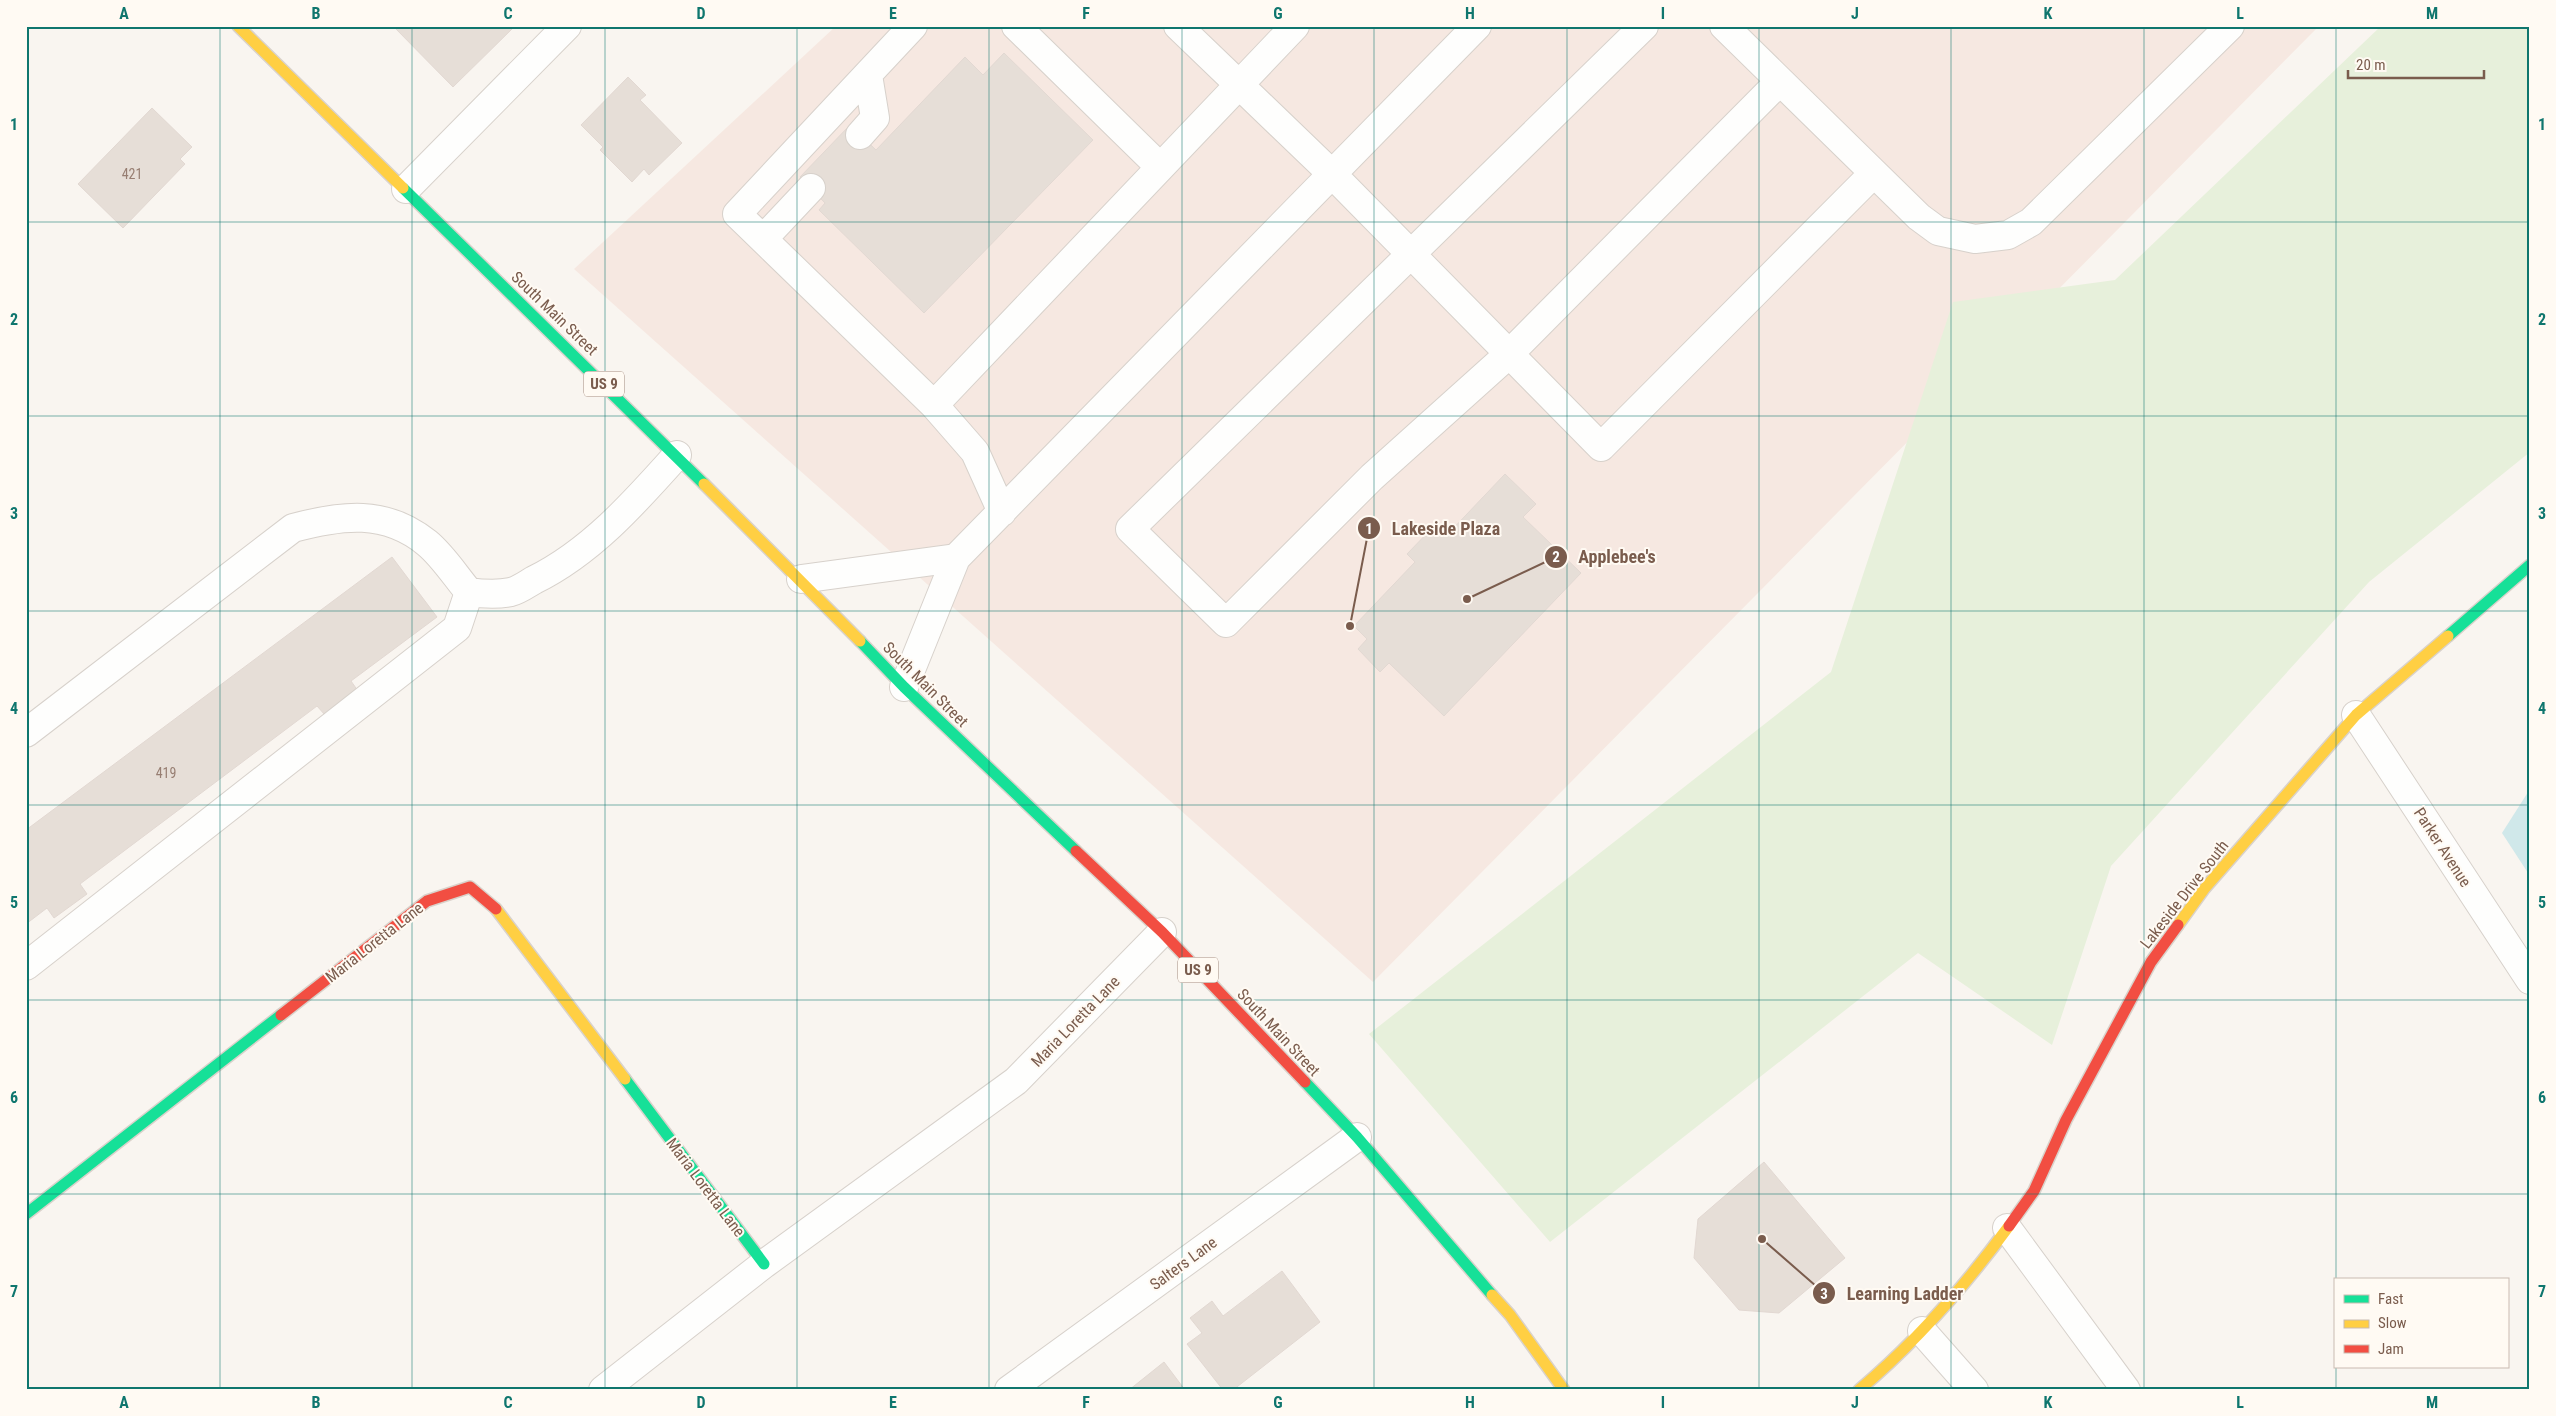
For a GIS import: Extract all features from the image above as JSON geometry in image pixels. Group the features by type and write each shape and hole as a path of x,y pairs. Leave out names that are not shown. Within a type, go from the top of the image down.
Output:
{"main road":[{"name":"South Main Street","path":"238,26 802,579 904,688 1162,932 1357,1137 1510,1315 1564,1390"},
{"name":"Lakeside Drive South","path":"1859,1390 1900,1355 1922,1331 1980,1264 2034,1191 2066,1120 2151,962 2204,889 2356,715 2530,565"},
{"name":"Maria Loretta Lane","path":"26,1214 427,901 470,887 500,912 764,1264"}],"street":[{"path":"406,189 567,26"},
{"path":"914,26 738,214 934,405 975,452 1002,512"},
{"path":"1016,26 1160,168"},
{"path":"1178,26 1332,174 1601,447 1874,172"},
{"path":"934,405 1295,26"},
{"path":"904,688 956,558 1476,26"},
{"path":"1644,26 1130,529 1226,623 1372,477 1509,354 1780,81"},
{"path":"1724,26 1919,216 1938,231 1974,239 2008,235 2031,222 2230,26"},
{"path":"860,135 875,118 868,75"},
{"path":"763,239 811,188"},
{"path":"26,733 293,528 326,519 367,517 398,523 428,544 469,592 487,594 512,592 550,573 628,510 677,455"},
{"path":"802,579 956,558"},
{"path":"26,966 457,628 469,592"},
{"name":"Parker Avenue","path":"2356,715 2530,980"},
{"name":"Maria Loretta Lane","path":"603,1390 764,1264 1016,1081 1162,932"},
{"name":"Salters Lane","path":"1009,1390 1357,1137"},
{"path":"2006,1228 2126,1390"},
{"path":"1922,1331 1974,1390"}],"shaded area":[{"path":"836,26 2319,26 1373,982 574,269"}],"green space":[{"path":"2381,26 2530,26 2530,452 2369,582 2111,866 2052,1045 1918,953 1550,1242 1369,1034 1831,672 1953,302 2115,280"}],"water":[{"path":"2530,789 2530,876 2502,833"}],"building":[{"path":"396,26 511,26 513,28 453,87 395,28"},
{"path":"1004,53 1093,140 924,313 819,210 825,203 800,177 850,125 876,150 965,57 983,75"},
{"path":"628,77 646,95 640,100 682,143 649,175 644,169 632,182 600,150 603,147 581,125"},
{"path":"152,108 192,147 180,159 185,164 123,228 78,184"},
{"path":"1505,474 1536,504 1523,517 1581,573 1444,716 1389,663 1380,672 1358,649 1367,639 1354,626 1415,562 1407,554 1436,524 1447,535"},
{"path":"392,557 437,617 351,681 358,691 325,715 317,706 80,884 87,894 54,918 47,908 26,924 26,830"},
{"path":"1764,1162 1845,1258 1779,1313 1739,1310 1694,1258 1698,1219"},
{"path":"1282,1271 1320,1322 1233,1390 1223,1390 1187,1344 1202,1333 1190,1318 1212,1301 1223,1316"},
{"path":"1164,1362 1185,1390 1129,1390"}],"traffic: fast":[{"path":"403,188 704,484"},
{"path":"2448,636 2530,565"},
{"path":"860,641 904,687 1076,851"},
{"path":"26,1214 281,1015"},
{"path":"625,1079 764,1264"},
{"path":"1305,1082 1357,1137 1492,1295"}],"traffic: slow":[{"path":"238,26 403,188"},
{"path":"704,484 860,641"},
{"path":"2178,925 2204,889 2356,715 2448,636"},
{"path":"496,909 625,1079"},
{"path":"1859,1390 1920,1333 1957,1292 2009,1226"},
{"path":"1492,1295 1510,1315 1564,1390"}],"traffic: jam":[{"path":"1076,851 1162,932 1305,1082"},
{"path":"281,1015 427,901 470,887 496,909"},
{"path":"2009,1226 2034,1191 2066,1120 2151,962 2178,925"}],"place":[{"name":"Applebee's","path":"1467,599"},
{"name":"Lakeside Plaza","path":"1350,626"},
{"name":"Learning Ladder","path":"1762,1239"}]}
